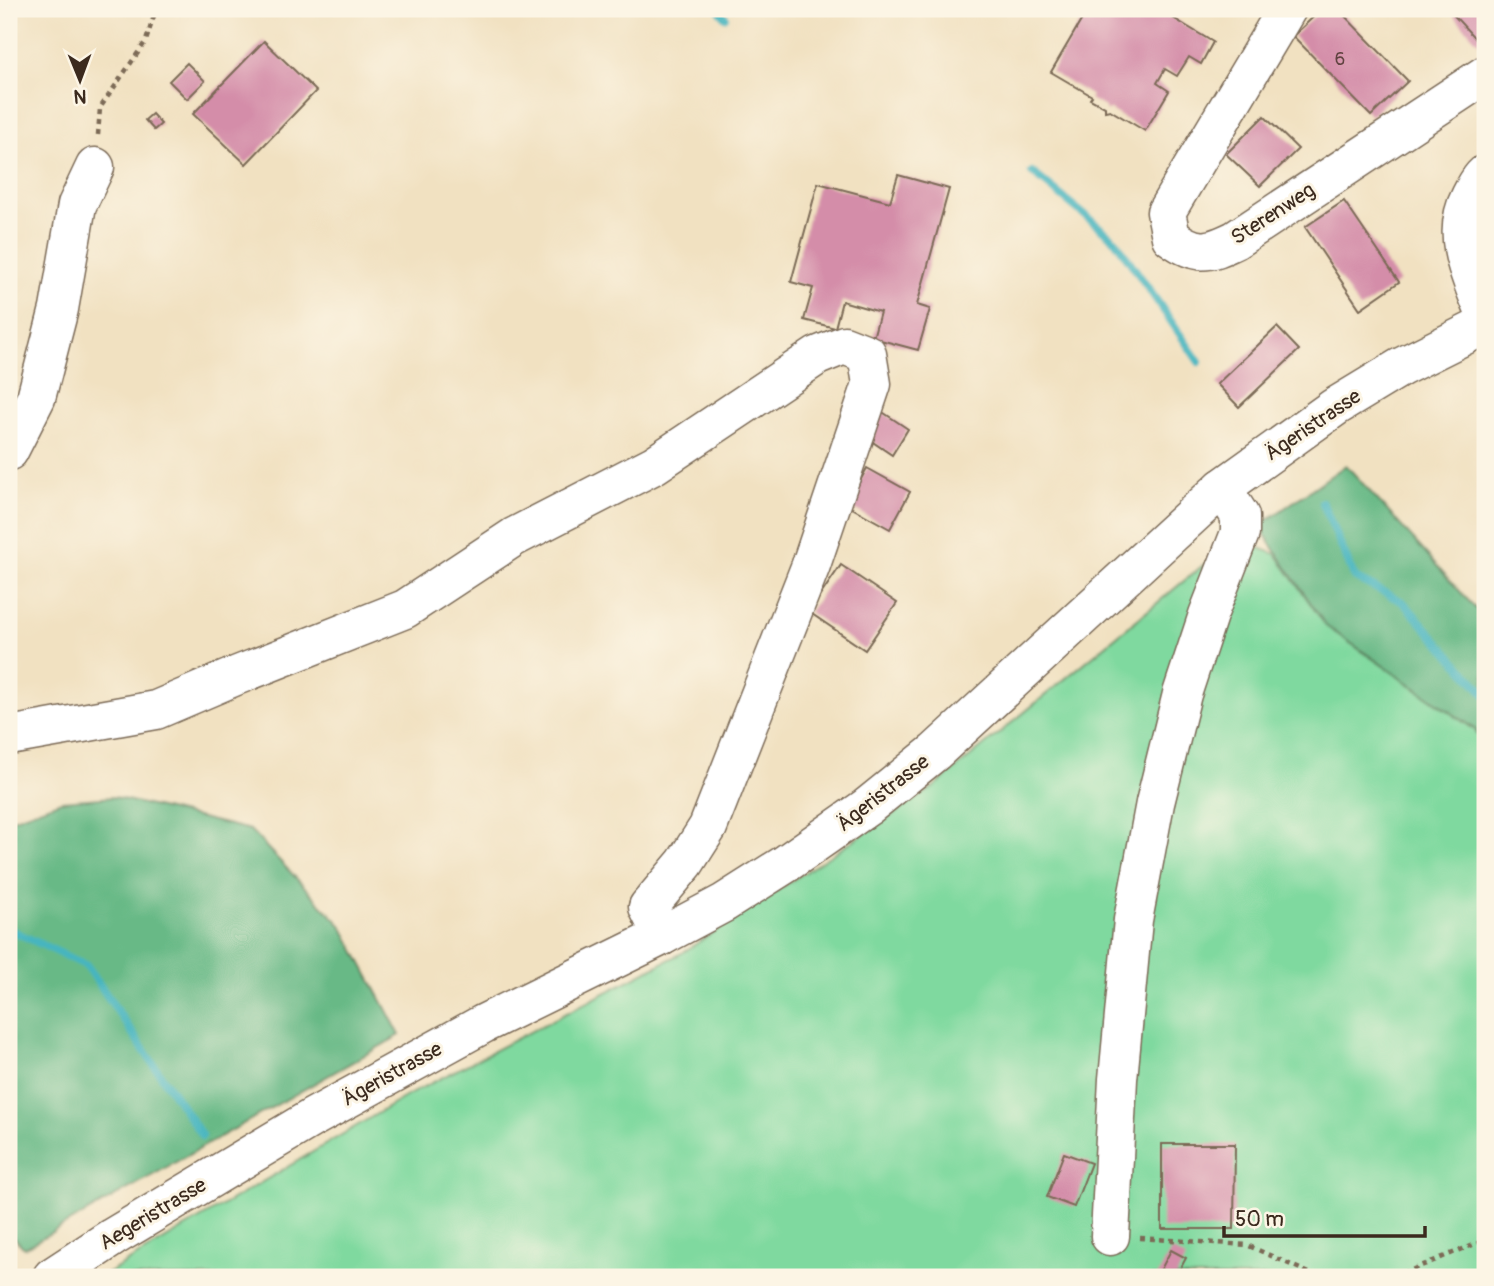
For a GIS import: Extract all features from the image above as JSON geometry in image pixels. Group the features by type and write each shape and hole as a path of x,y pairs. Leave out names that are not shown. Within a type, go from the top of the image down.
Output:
{"main road":[{"name":"Sterenweg","path":"1287,9 1166,212 1171,237 1188,249 1211,251 1236,240 1485,75"},
{"path":"9,451 36,398 59,309 77,205 95,167"},
{"path":"1485,174 1480,178 1464,210 1461,242 1485,313"},
{"name":"Ägeristrasse","path":"219,1174 312,1118 483,1024 662,936 724,903 784,865 867,807 935,752 1222,488 1335,407 1401,367 1485,325"},
{"path":"9,736 156,710 405,609 514,537 654,465 817,356 844,345 867,354 872,384 811,565 708,827 685,863 648,907 662,936"},
{"path":"1110,1236 1118,1079 1133,920 1155,803 1182,694 1208,615 1240,534 1240,516 1222,488"},
{"name":"Aegeristrasse","path":"52,1277 219,1174"}],"path":[{"path":"95,167 100,108 146,41 156,9"},
{"path":"1110,1236 1247,1245 1318,1277"},
{"path":"1394,1277 1485,1240"}],"green space":[{"path":"1346,465 1485,619 1485,747 1475,729 1326,626 1259,526"},
{"path":"1235,539 1276,554 1326,626 1475,730 1485,748 1485,1277 102,1277 412,1093 682,953 930,790"},
{"path":"114,797 250,830 342,926 400,1035 24,1248 9,1232 9,820 61,801"}],"building":[{"path":"1088,9 1158,9 1213,42 1201,64 1189,57 1177,76 1165,69 1157,83 1169,91 1145,131 1110,110 1105,111 1105,107 1090,99 1092,96 1051,72"},
{"path":"1322,9 1338,9 1408,81 1371,116 1293,36"},
{"path":"1448,9 1485,9 1485,40 1480,44"},
{"path":"264,41 316,91 246,164 193,114"},
{"path":"187,63 205,81 187,99 169,81"},
{"path":"152,114 161,124 154,130 145,120"},
{"path":"1264,116 1298,149 1260,186 1226,154"},
{"path":"898,175 949,189 917,305 930,309 918,350 873,338 880,312 842,301 835,328 804,320 813,288 791,282 818,183 890,202"},
{"path":"1344,201 1399,282 1360,309 1305,227"},
{"path":"1277,327 1299,350 1239,407 1217,384"},
{"path":"881,411 908,429 892,455 864,436"},
{"path":"867,468 910,492 890,529 847,505"},
{"path":"841,565 897,603 865,650 809,612"},
{"path":"1162,1144 1235,1144 1234,1229 1162,1229"},
{"path":"1064,1153 1091,1163 1074,1207 1047,1197"},
{"path":"1171,1250 1186,1258 1176,1277 1157,1277"}],"waterway":[{"path":"719,9 725,17"},
{"path":"1032,172 1115,240 1199,362"},
{"path":"1322,502 1355,578 1403,602 1485,694"},
{"path":"9,929 87,966 202,1136"}]}
